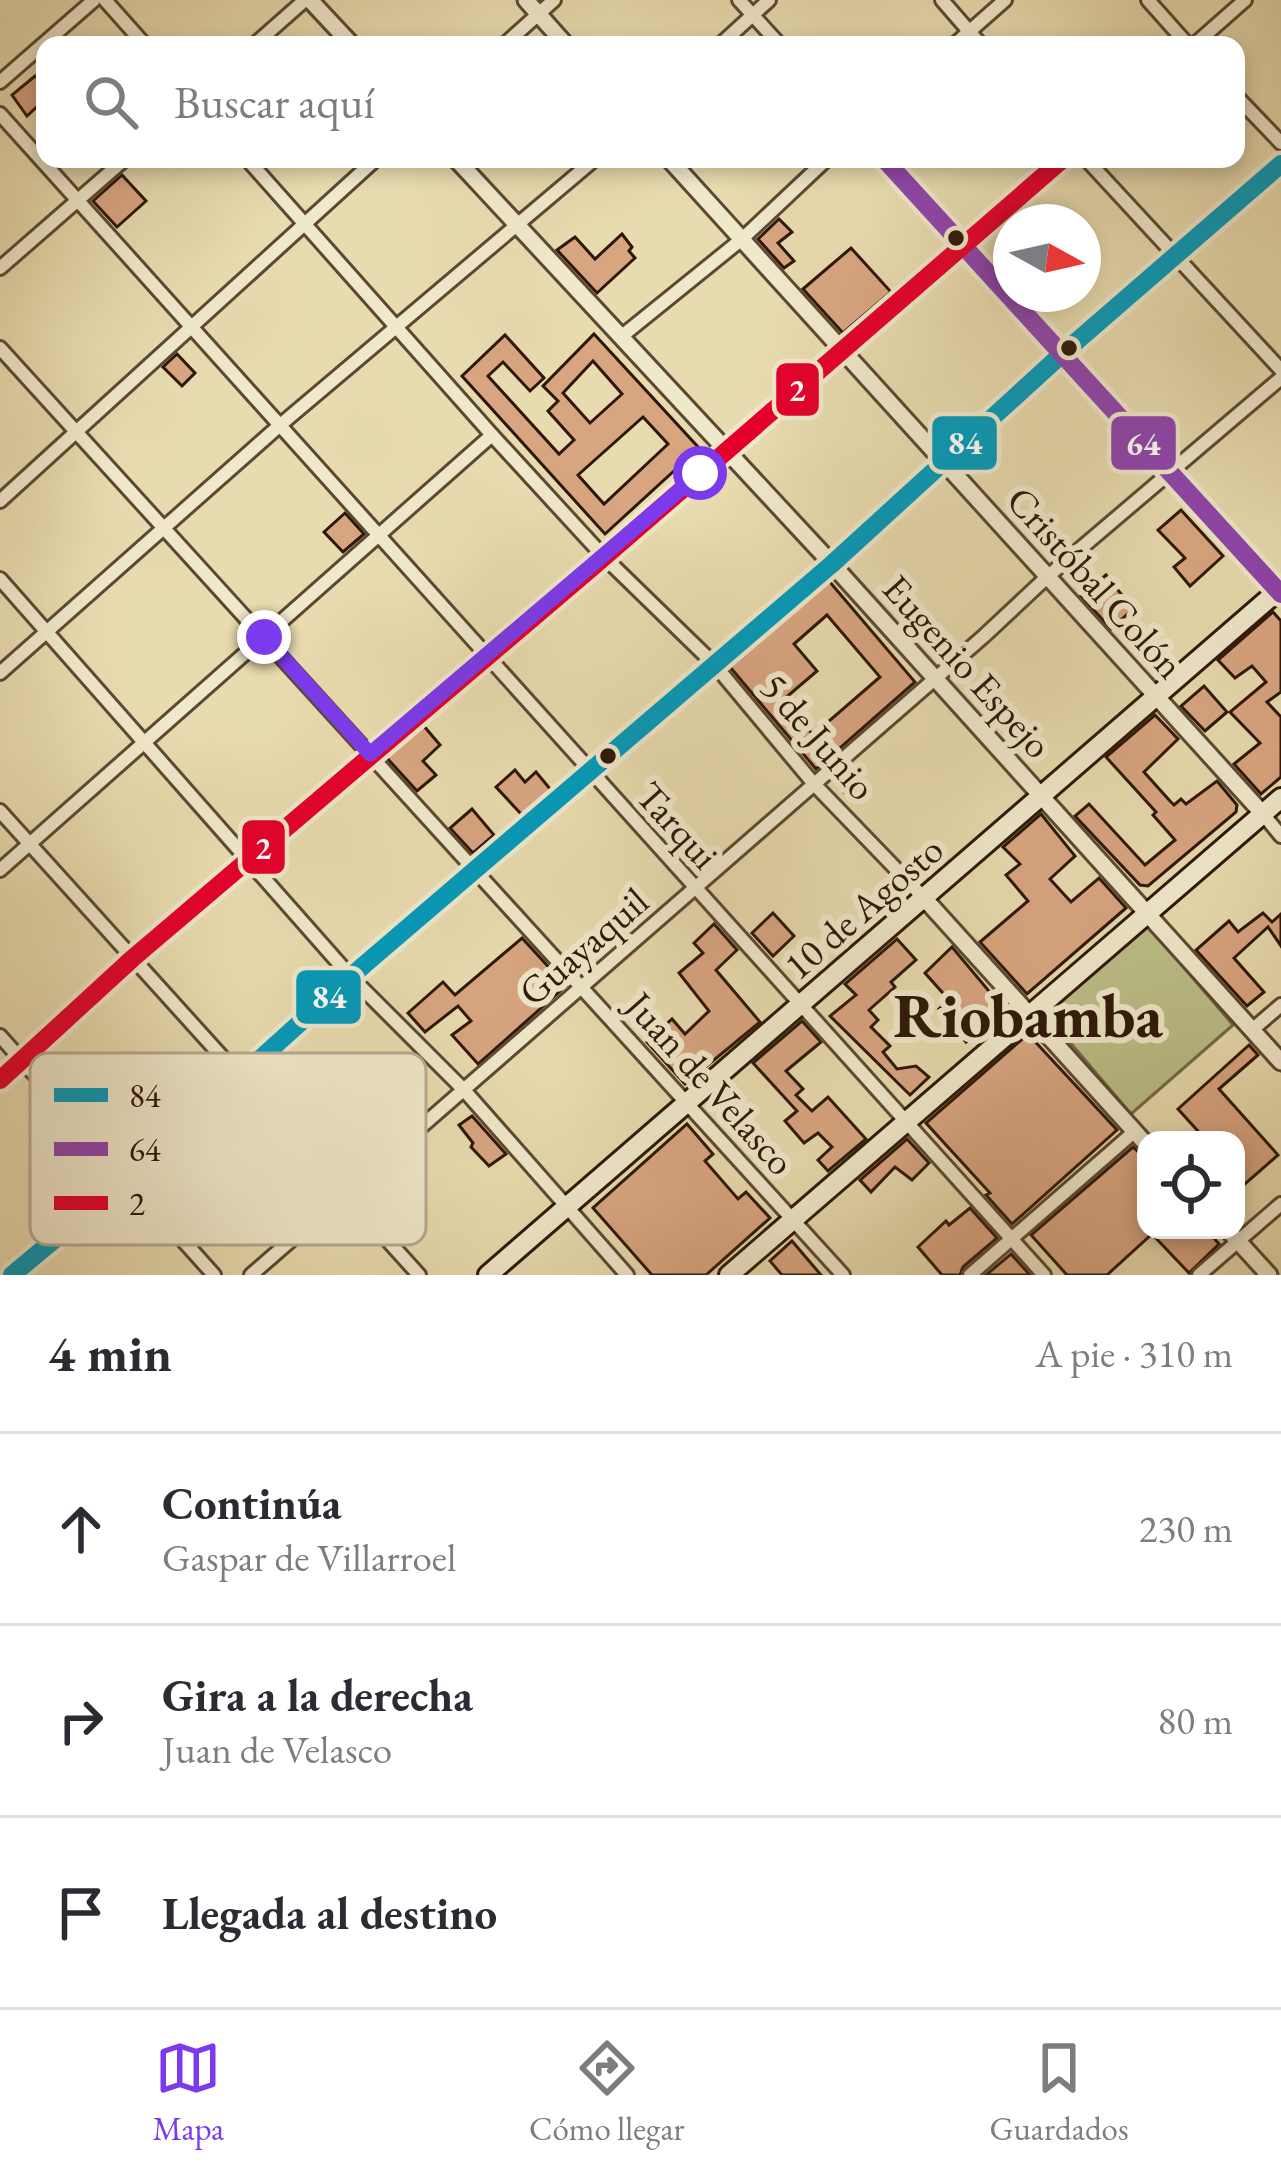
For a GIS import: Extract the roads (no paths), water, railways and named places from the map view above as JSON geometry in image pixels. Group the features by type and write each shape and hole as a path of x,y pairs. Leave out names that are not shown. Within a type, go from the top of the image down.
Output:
{"main road":[{"name":"10 de Agosto","path":"488,1275 1280,591"},
{"path":"728,1275 1281,798"}],"street":[{"path":"53,36 94,0"},
{"path":"105,0 137,36"},
{"path":"265,36 308,0 343,36"},
{"path":"526,0 558,36"},
{"path":"514,36 554,0"},
{"path":"739,0 772,36"},
{"path":"730,36 770,0"},
{"path":"942,0 973,36"},
{"path":"964,36 1005,0"},
{"path":"1148,0 1182,36"},
{"path":"1202,36 1245,0"},
{"path":"0,82 36,51"},
{"path":"1245,105 1281,143"},
{"name":"Tarqui","path":"0,114 36,155"},
{"path":"265,1053 832,564 1062,354 1281,164"},
{"name":"Tarqui","path":"47,168 1043,1275"},
{"path":"0,268 114,168"},
{"name":"5 de Junio","path":"255,168 492,435 604,557 714,664 814,784 924,898 1137,1135"},
{"path":"0,501 366,168"},
{"name":"Eugenio Espejo","path":"464,168 832,564 1281,1062"},
{"path":"0,673 279,426 585,168"},
{"name":"Cristóbal Colón","path":"677,168 1281,836"},
{"path":"622,336 742,239 817,168"},
{"path":"892,168 1280,591"},
{"path":"32,1053 133,958 1053,168"},
{"path":"1094,168 1281,374"},
{"name":"Juan de Velasco","path":"0,348 843,1275"},
{"name":"Guayaquil","path":"426,1123 1281,374"},
{"path":"0,870 492,435"},
{"path":"0,579 351,977 464,1090 627,1275"},
{"path":"0,811 217,1053"},
{"path":"1252,1030 1281,1005"},
{"path":"0,1036 30,1069"},
{"path":"0,1080 30,1054"},
{"path":"970,1275 1137,1140"},
{"path":"1245,1227 1281,1204"},
{"path":"1199,1275 1230,1239"},
{"path":"1237,1239 1269,1275"},
{"path":"0,1268 9,1275 46,1245"},
{"path":"187,1245 214,1275"},
{"name":"Guayaquil","path":"251,1275 285,1245"},
{"path":"391,1245 419,1275"}],"district":[{"name":"Riobamba","path":"1028,1015"}]}
